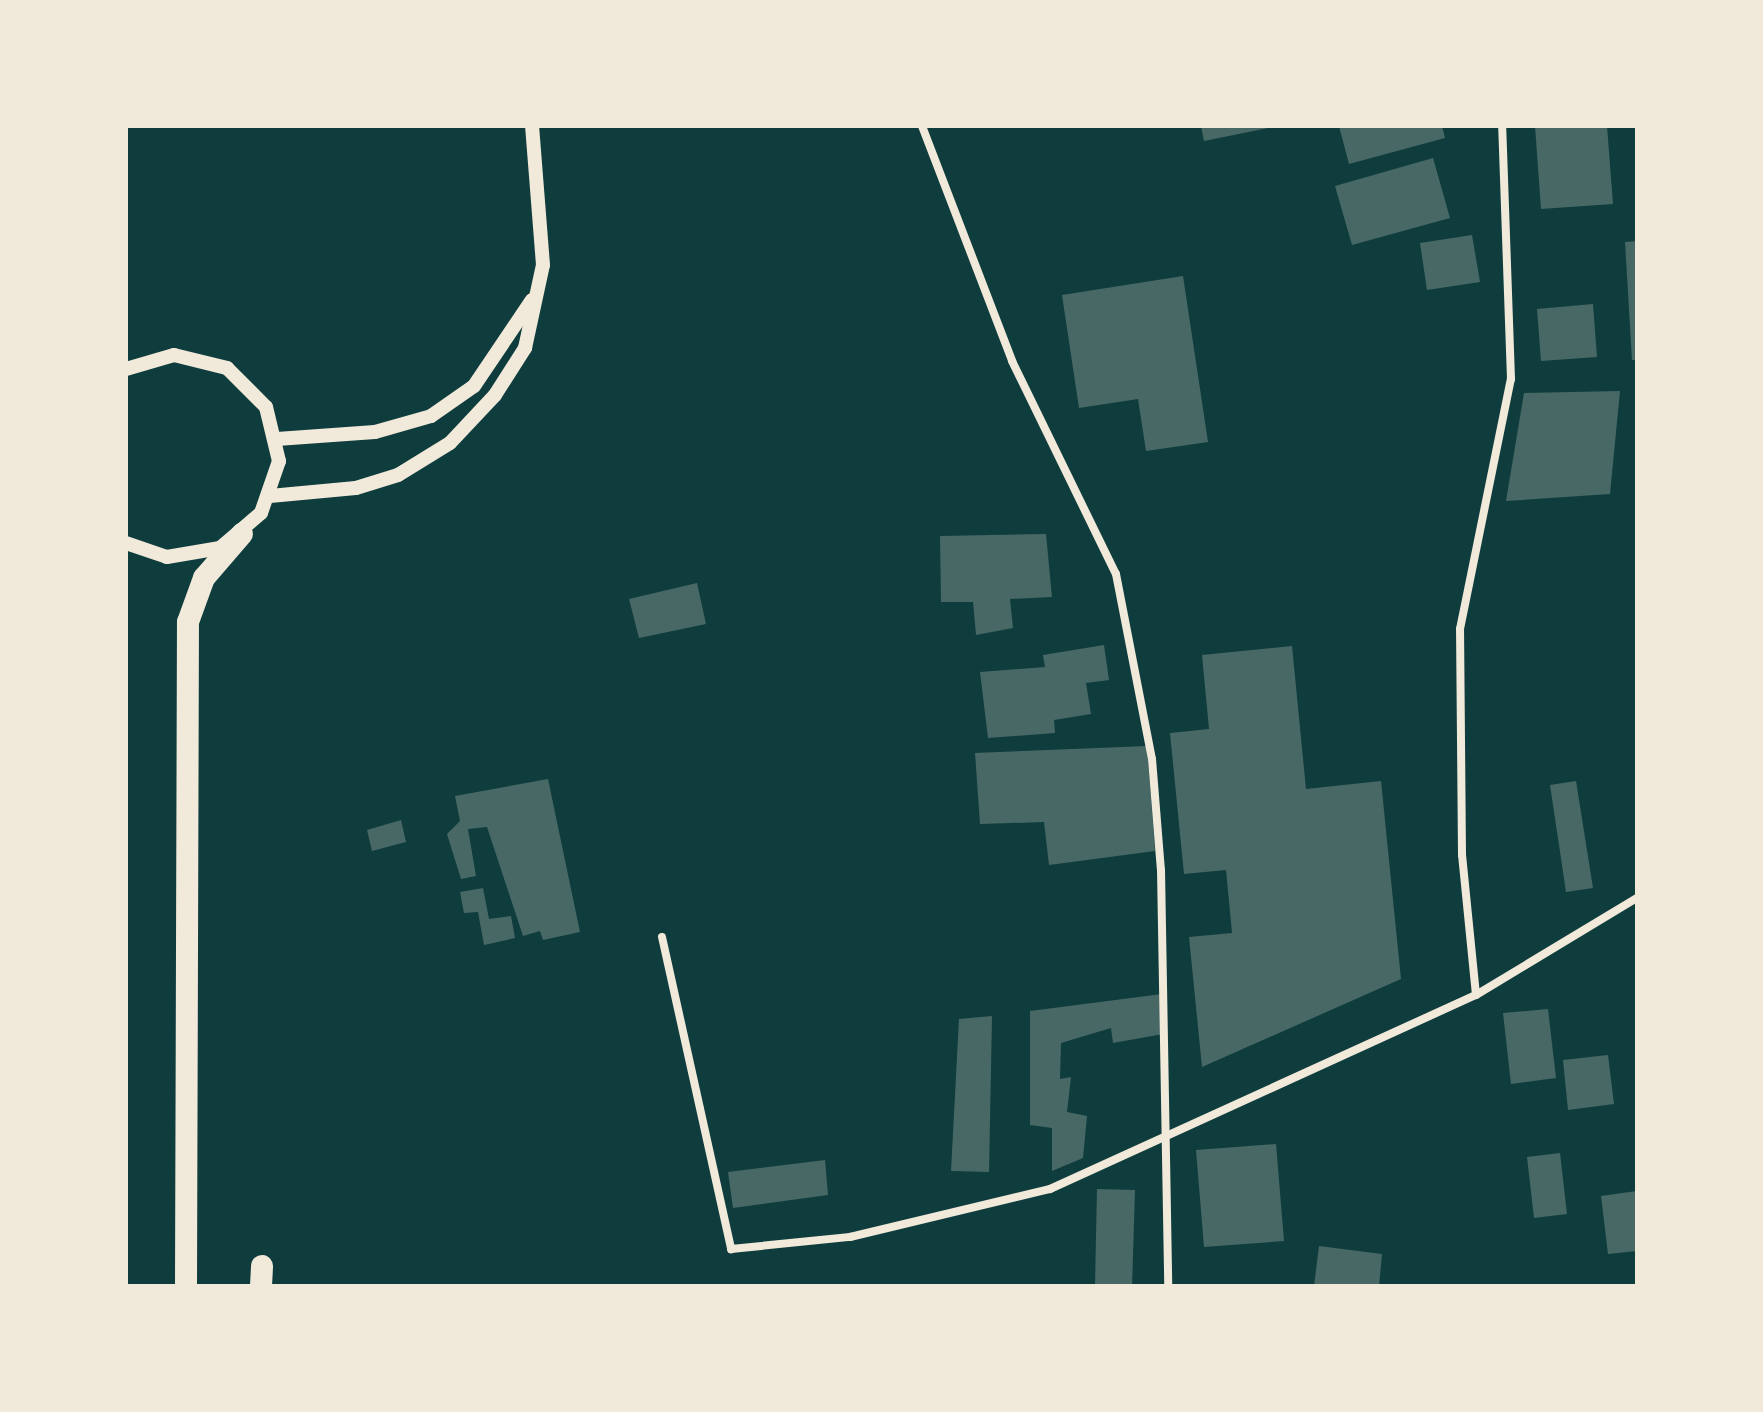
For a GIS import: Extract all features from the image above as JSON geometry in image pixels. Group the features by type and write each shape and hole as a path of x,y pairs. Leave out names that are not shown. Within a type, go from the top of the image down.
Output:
{"highway":[{"path":"186,1286 188,622 204,578 242,534"}],"street":[{"path":"270,496 356,488 398,475 450,443 495,395 525,348 543,265 532,126"},
{"path":"922,126 1012,361 1116,574 1152,759 1167,1138 1168,1286"},
{"path":"1476,995 1461,840 1460,629 1511,379 1502,126"},
{"path":"277,439 375,432 431,416 474,386 510,343 543,265"},
{"path":"126,369 174,355 227,368 266,407 277,439 270,496 242,534 194,556 167,557 126,543"},
{"path":"662,937 731,1249 850,1237 1050,1189 1476,995 1637,898"}],"building":[{"path":"1201,126 1272,126 1273,127 1204,141"},
{"path":"1339,126 1442,126 1445,138 1349,164"},
{"path":"1535,126 1607,126 1613,204 1541,209"},
{"path":"1433,158 1450,218 1352,245 1335,186"},
{"path":"1472,235 1480,282 1427,290 1420,243"},
{"path":"1637,241 1637,360 1632,360 1625,242"},
{"path":"1183,276 1208,442 1146,451 1138,399 1079,408 1062,295"},
{"path":"1593,304 1597,357 1541,361 1537,309"},
{"path":"1620,391 1610,494 1506,501 1524,393"},
{"path":"1046,534 1052,597 1010,599 1013,628 976,635 973,602 941,602 940,536"},
{"path":"697,583 706,624 639,638 629,599"},
{"path":"1104,645 1109,680 1086,683 1091,714 1054,720 1055,733 988,738 980,672 1045,667 1043,655"},
{"path":"1292,646 1306,789 1381,781 1401,979 1202,1067 1189,937 1232,933 1226,870 1184,874 1170,733 1209,729 1202,655"},
{"path":"1147,746 1155,851 1049,865 1044,822 980,824 975,753"},
{"path":"548,779 580,932 543,940 540,931 523,936 487,827 468,829 476,876 461,879 447,834 460,821 455,796"},
{"path":"1576,781 1593,888 1566,892 1550,785"},
{"path":"401,820 406,842 372,851 367,830"},
{"path":"483,888 489,919 511,916 515,938 484,945 478,912 464,913 460,892"},
{"path":"1162,994 1163,1034 1113,1043 1111,1028 1061,1043 1060,1079 1071,1077 1067,1112 1087,1116 1083,1158 1052,1171 1052,1128 1030,1125 1030,1011"},
{"path":"1548,1009 1556,1078 1511,1084 1503,1013"},
{"path":"992,1016 989,1172 951,1171 959,1019"},
{"path":"1608,1055 1614,1104 1568,1110 1563,1060"},
{"path":"1276,1144 1284,1241 1204,1247 1196,1150"},
{"path":"1560,1153 1567,1214 1534,1218 1527,1157"},
{"path":"825,1160 828,1195 733,1208 728,1172"},
{"path":"1097,1189 1135,1190 1132,1286 1095,1286"},
{"path":"1637,1191 1637,1251 1608,1254 1601,1196"},
{"path":"1319,1246 1382,1254 1379,1286 1314,1286"}]}
